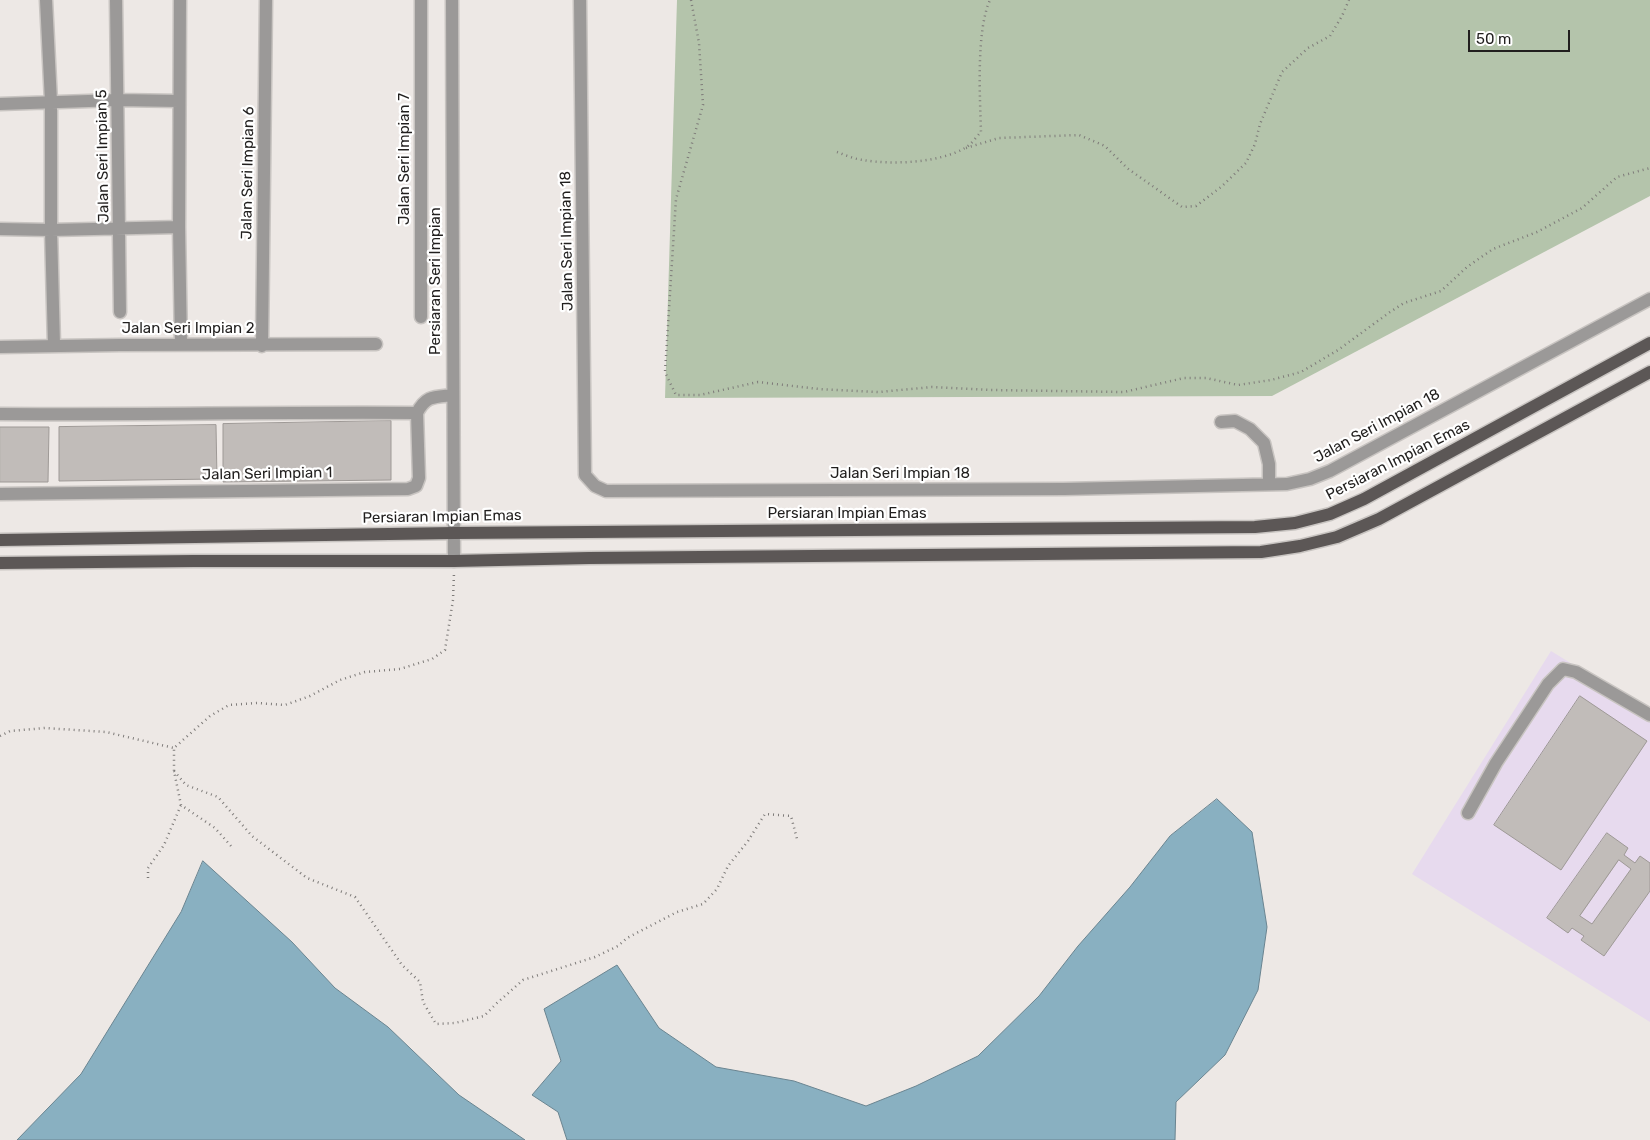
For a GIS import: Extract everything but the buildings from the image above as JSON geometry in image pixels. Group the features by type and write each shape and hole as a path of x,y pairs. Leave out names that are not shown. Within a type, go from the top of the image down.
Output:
{"main road":[{"name":"Persiaran Impian Emas","path":"0,540 454,533 1236,527 1295,524 1330,514 1364,499 1650,343"},
{"path":"0,563 454,561 1261,552 1300,546 1337,537 1378,519 1650,372"}],"street":[{"path":"46,0 51,102 50,230 54,345"},
{"name":"Jalan Seri Impian 5","path":"116,0 120,312"},
{"path":"180,0 179,227 181,345"},
{"name":"Jalan Seri Impian 6","path":"262,346 266,0"},
{"name":"Jalan Seri Impian 7","path":"421,0 421,317"},
{"name":"Persiaran Seri Impian","path":"452,0 454,561"},
{"name":"Jalan Seri Impian 18","path":"580,0 585,475 595,486 606,491 1054,489 1287,484 1310,480 1330,471 1650,298"},
{"path":"0,104 118,100 179,101"},
{"path":"0,229 50,230 179,227"},
{"name":"Jalan Seri Impian 2","path":"0,347 54,345 262,346 376,344"},
{"path":"0,414 417,413 422,404 429,398 453,395"},
{"name":"Jalan Seri Impian 1","path":"0,494 408,489 416,486 419,478 417,413"},
{"path":"1221,422 1235,421 1250,429 1264,443 1269,464 1269,484"},
{"path":"1468,813 1496,763 1548,684 1563,669 1576,672 1650,715"}],"path":[{"path":"691,0 699,43 703,105 676,199 665,372 676,395 700,395 758,382 819,389 879,392 932,387 1124,392 1184,378 1206,378 1238,385 1271,380 1301,372 1338,350 1404,303 1441,291 1467,267 1493,249 1537,232 1582,208 1617,177 1650,168"},
{"path":"966,148 981,132 982,44 985,11 990,0"},
{"path":"837,152 862,160 909,161 944,158 966,148 999,138 1079,135 1105,146 1126,168 1182,207 1196,206 1221,187 1246,163 1282,72 1308,48 1330,36 1350,0"},
{"path":"148,878 148,868 164,845 181,805 174,771 174,748 210,716 229,705 285,704 310,696 340,680 365,672 400,669 432,659 445,650 453,600 454,561"},
{"path":"0,736 10,731 45,728 106,732 174,748"},
{"path":"174,771 186,785 218,797 252,836 307,878 355,897 402,964 420,982 423,1002 436,1024 455,1023 484,1016 523,980 595,957 677,912 702,904 717,889 728,866 748,842 765,814 791,816 797,839"},
{"path":"181,805 215,828 231,846"}],"shaded area":[{"path":"1551,651 1650,712 1650,1022 1412,874"}],"green space":[{"path":"677,0 1650,0 1650,196 1272,396 665,398"}],"water":[{"path":"1217,799 1252,832 1267,927 1258,990 1225,1055 1176,1102 1175,1140 567,1140 558,1112 532,1095 561,1061 544,1009 617,965 659,1028 716,1067 794,1081 866,1106 916,1086 978,1056 1039,996 1170,836"},
{"path":"203,861 292,942 335,988 388,1027 459,1095 525,1140 17,1140 81,1074 181,912"}]}
